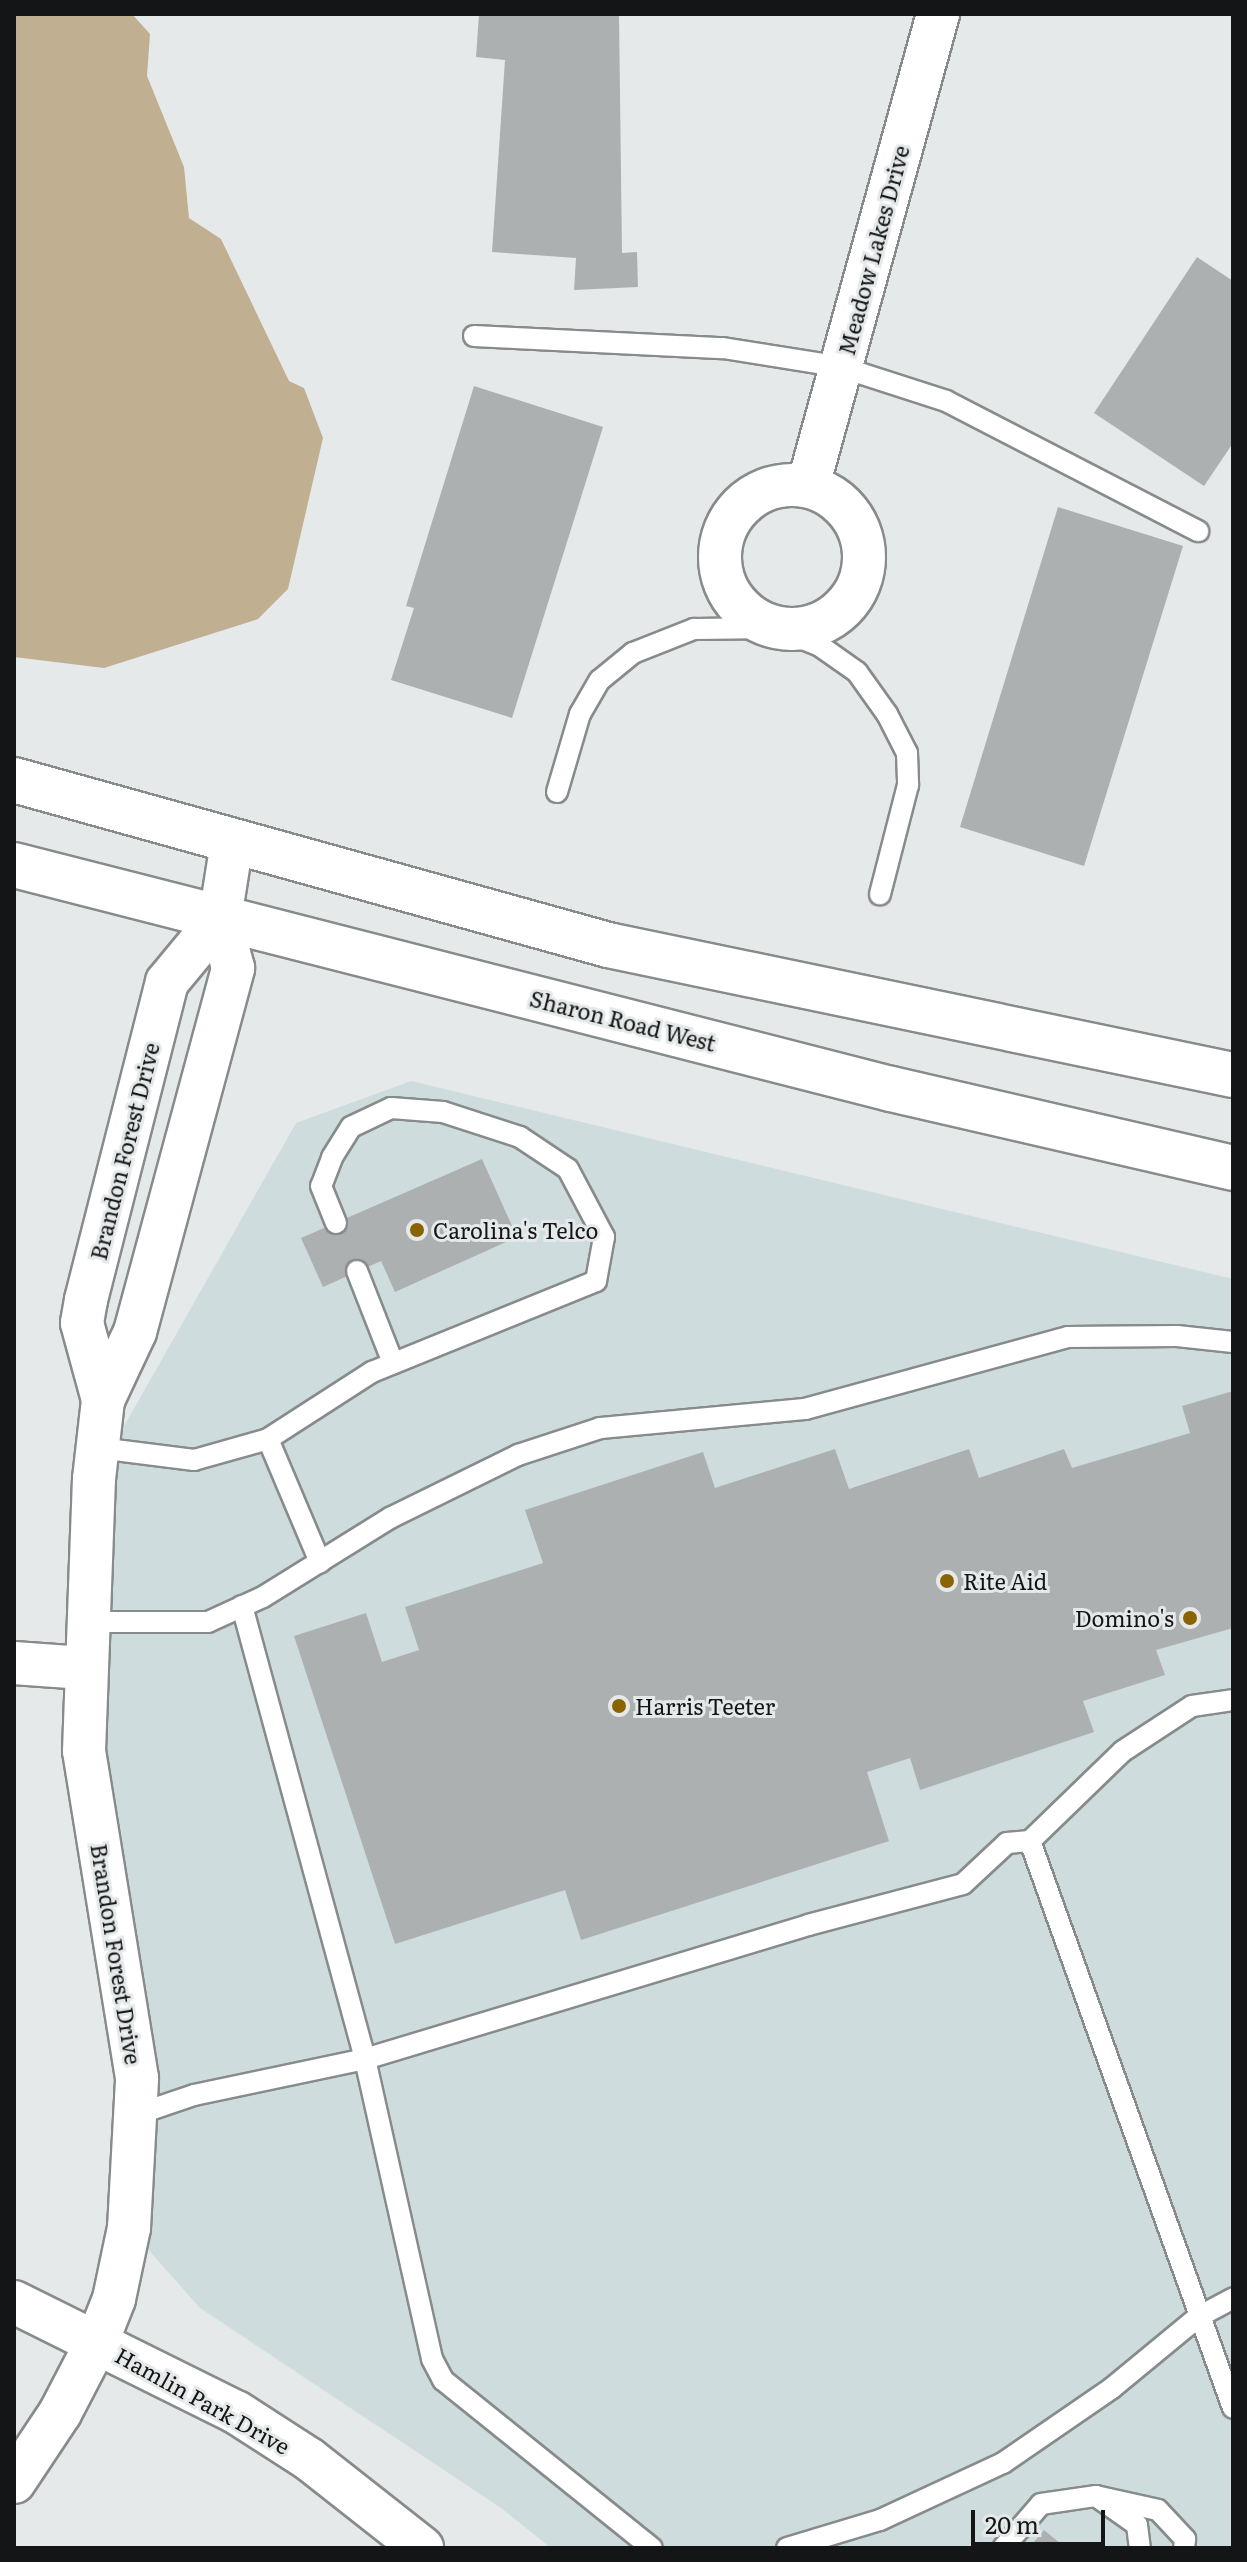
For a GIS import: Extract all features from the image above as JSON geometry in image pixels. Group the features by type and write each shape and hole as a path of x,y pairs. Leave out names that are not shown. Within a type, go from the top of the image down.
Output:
{"main road":[{"path":"14,780 608,945 1233,1075"},
{"name":"Sharon Road West","path":"14,865 891,1089 1233,1168"}],"street":[{"name":"Meadow Lakes Drive","path":"808,486 938,14"},
{"path":"780,485 808,486 835,498 854,519 864,545 863,574 851,600 831,619 804,629 775,628 749,616 730,595 719,568 721,540 732,514 753,495 780,485"},
{"name":"Brandon Forest Drive","path":"103,1400 135,1332 233,968 220,918 232,842"},
{"name":"Brandon Forest Drive","path":"14,2482 97,2342 114,2299 129,2228 137,2078 119,1940 84,1751 86,1622 103,1400 82,1323 167,982 220,918"},
{"path":"14,1663 84,1668"},
{"name":"Hamlin Park Drive","path":"14,2302 236,2412 309,2459 422,2548"}],"lane":[{"path":"474,336 723,348 841,367 946,401 1198,531"},
{"path":"557,792 580,714 600,680 633,653 694,629 775,628 820,646 857,672 887,714 907,753 908,785 880,894"},
{"path":"99,1448 194,1460 268,1439 393,1363 596,1281 604,1237 568,1169 520,1137 443,1112 391,1108 351,1127 321,1186 336,1223"},
{"path":"357,1271 393,1363"},
{"path":"86,1622 208,1622 320,1562 390,1518 518,1455 600,1428 805,1409 1068,1337 1177,1336 1233,1342"},
{"path":"268,1439 320,1562"},
{"path":"242,1606 365,2059 432,2359 443,2380 652,2548"},
{"path":"135,2115 194,2095 365,2059 794,1929 963,1884 1007,1843 1030,1841 1123,1751 1192,1706 1233,1700"},
{"path":"1030,1841 1233,2408"},
{"path":"787,2548 880,2520 1003,2463 1112,2388 1198,2317 1233,2298"},
{"path":"1096,2496 1137,2525 1140,2548"},
{"path":"1003,2548 1041,2504 1096,2496 1158,2510 1185,2539 1184,2548"}],"shaded area":[{"path":"14,14 132,14 150,34 147,76 184,167 189,218 221,239 289,381 304,388 323,438 288,589 258,619 104,668 14,657"},
{"path":"411,1081 1233,1279 1233,2548 551,2548 501,2508 200,2308 129,2228 98,1846 94,1479 296,1123"}],"building":[{"path":"479,14 619,14 622,253 637,252 638,287 574,290 576,258 492,252 505,60 476,57"},
{"path":"1197,257 1233,281 1233,443 1204,486 1094,413"},
{"path":"474,386 603,427 512,718 391,680 414,608 406,606"},
{"path":"1058,507 1183,546 1084,866 960,827"},
{"name":"Carolina's Telco","path":"482,1159 517,1237 395,1292 381,1261 323,1287 301,1238"},
{"name":"Harris Teeter","path":"1233,1391 1233,1628 1156,1650 1165,1675 1083,1701 1094,1732 920,1790 910,1758 867,1772 889,1841 581,1940 565,1890 395,1944 294,1636 366,1613 382,1662 419,1650 405,1607 543,1563 525,1510 703,1452 715,1488 835,1449 849,1489 969,1449 979,1478 1064,1449 1072,1468 1190,1433 1182,1406"},
{"path":"1044,2530 1066,2548 1029,2548"}],"place":[{"name":"Carolina's Telco","path":"417,1230"},
{"name":"Rite Aid","path":"947,1581"},
{"name":"Domino's","path":"1190,1618"},
{"name":"Harris Teeter","path":"619,1706"}]}
